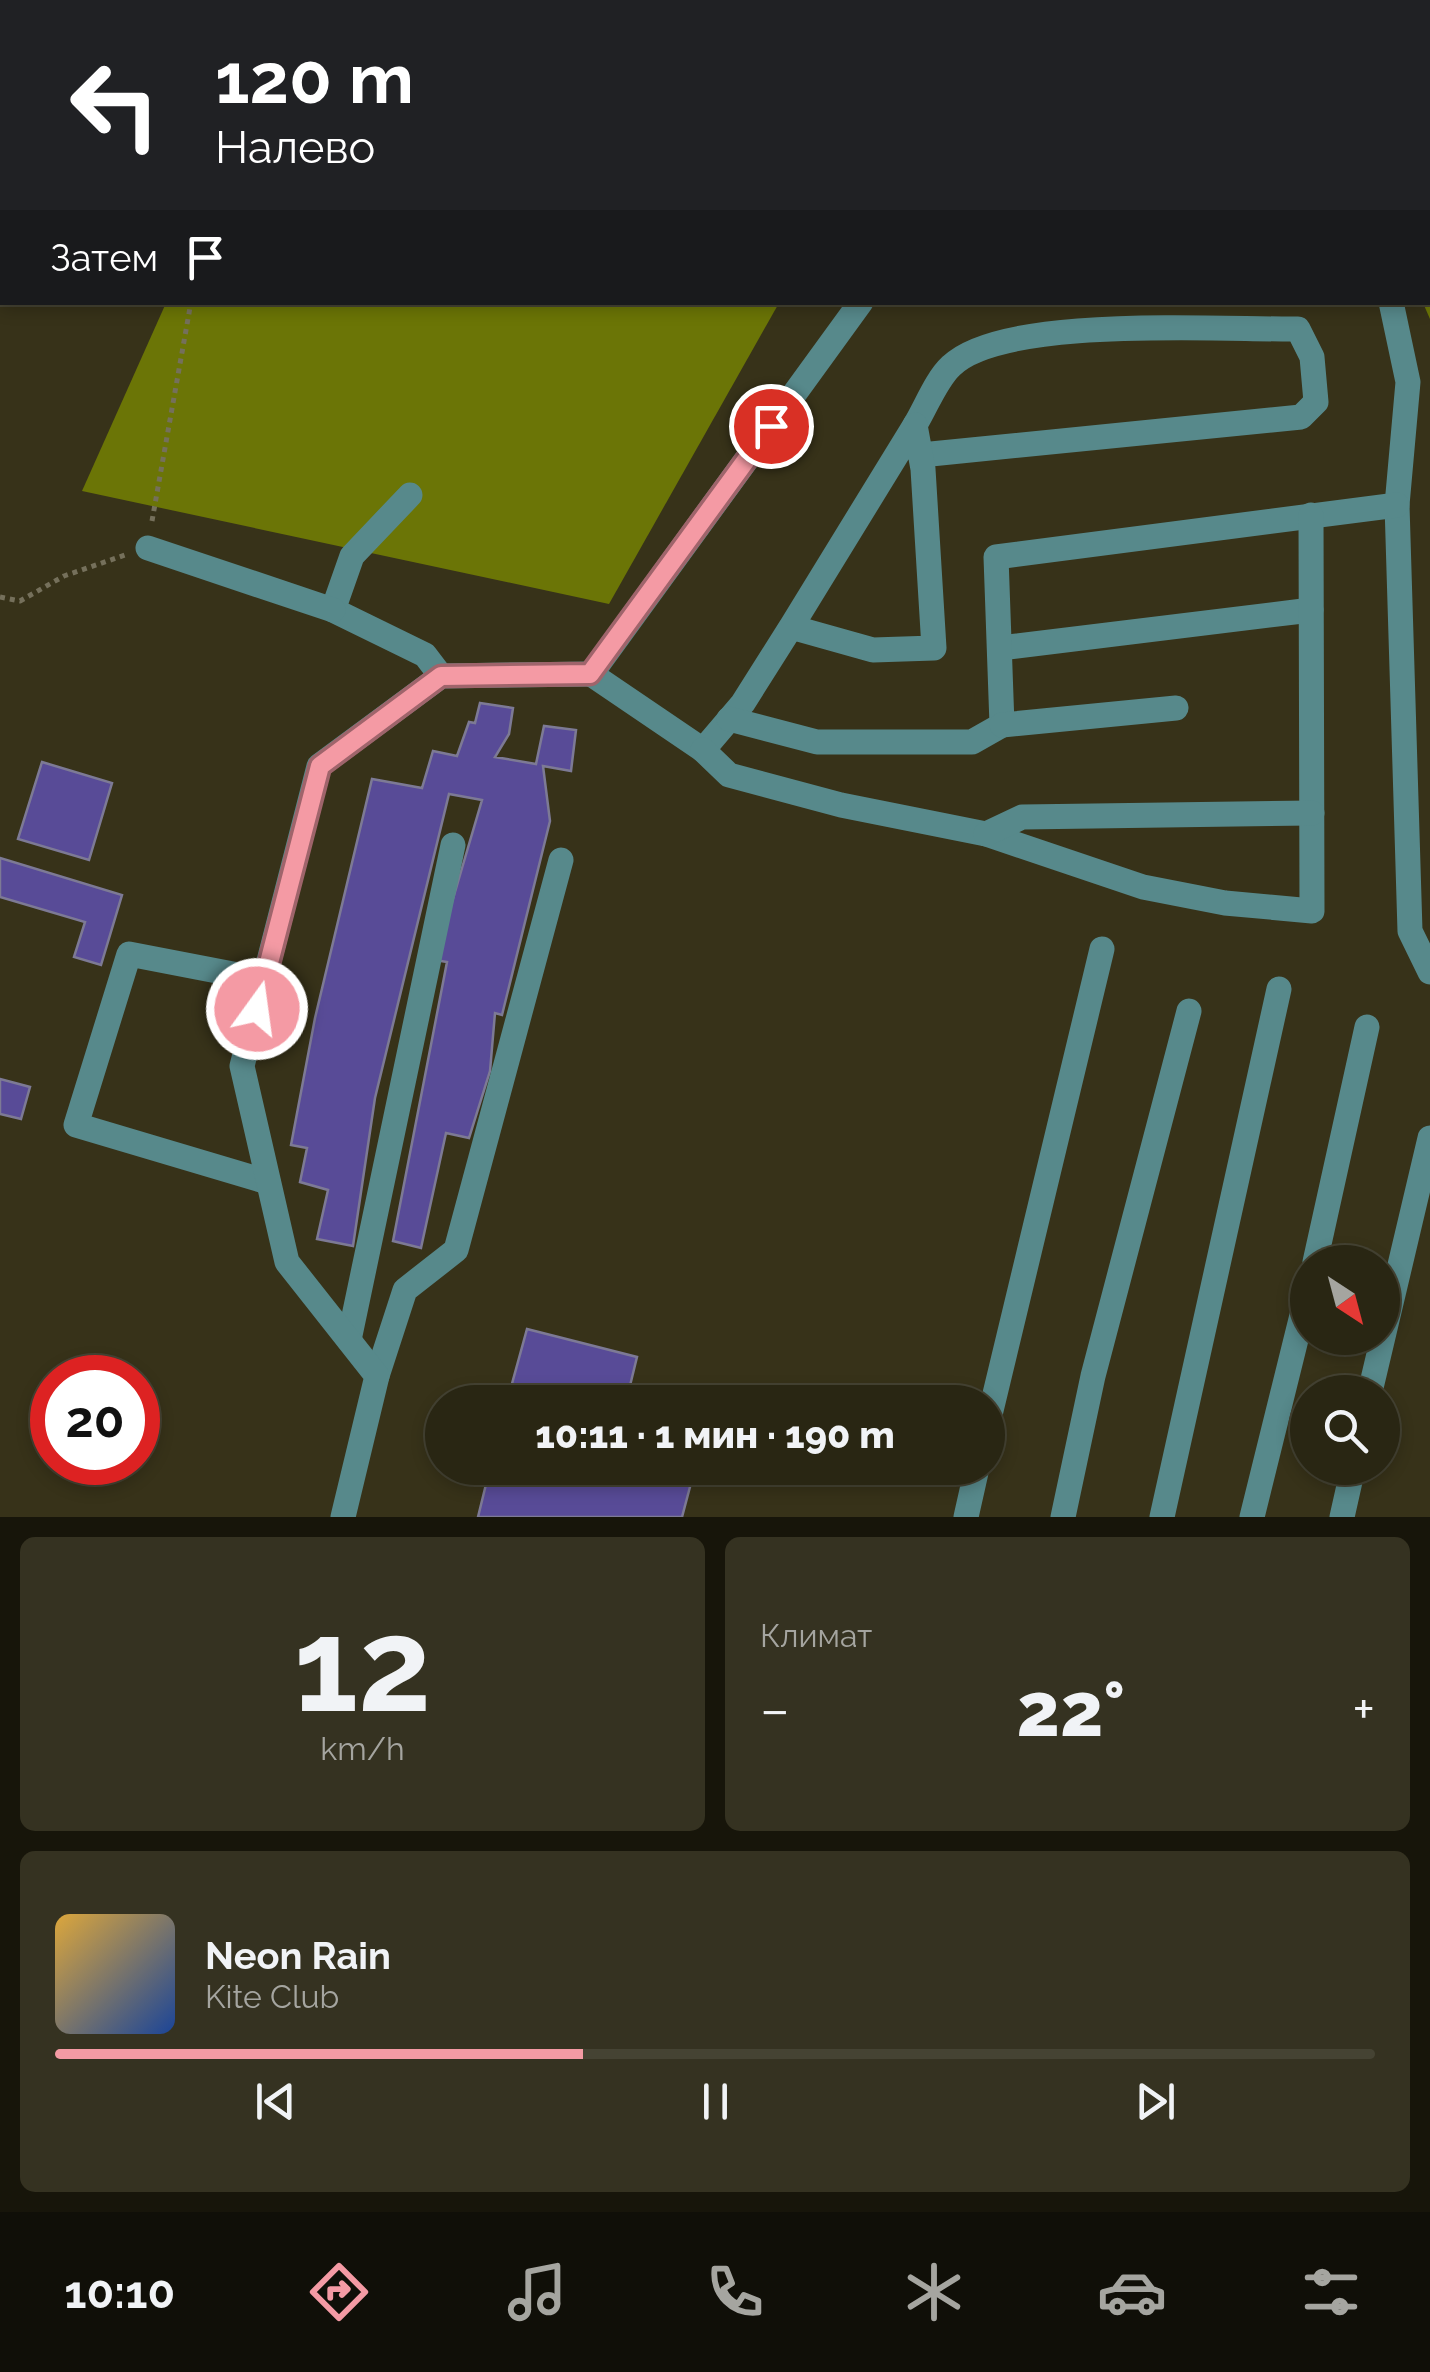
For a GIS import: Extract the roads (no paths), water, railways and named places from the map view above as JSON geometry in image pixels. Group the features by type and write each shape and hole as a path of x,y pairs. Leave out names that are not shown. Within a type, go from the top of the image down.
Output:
{"lane":[{"path":"590,674 859,305"},
{"path":"1392,305 1408,382 1398,506 1410,931 1430,972"},
{"path":"703,750 729,719 791,627 949,367 980,346 1042,333 1298,330 1312,357 1316,402 1301,417 920,455"},
{"path":"791,627 872,650 934,648 915,425"},
{"path":"333,610 352,556 410,495"},
{"path":"1002,725 996,556 1398,506"},
{"path":"377,1376 287,1262 242,1066 320,766 441,676 590,674 703,750 729,774 840,805 986,834 1144,887 1225,903 1312,910 1312,515"},
{"path":"148,548 333,610 425,655 441,676"},
{"path":"1000,648 1311,610"},
{"path":"729,719 817,742 972,742 1002,725 1176,708"},
{"path":"986,834 1022,817 1312,813"},
{"path":"349,1340 454,845"},
{"path":"343,1517 377,1376 405,1290 456,1250 561,860"},
{"path":"997,1385 1102,948"},
{"path":"264,980 129,954 76,1125 268,1182"},
{"path":"1162,1517 1279,989"},
{"path":"1063,1517 1093,1376 1189,1011"},
{"path":"1318,1245 1367,1027"},
{"path":"1374,1375 1430,1138"},
{"path":"1252,1517 1292,1355"},
{"path":"966,1517 973,1485"},
{"path":"1342,1517 1349,1485"}]}
